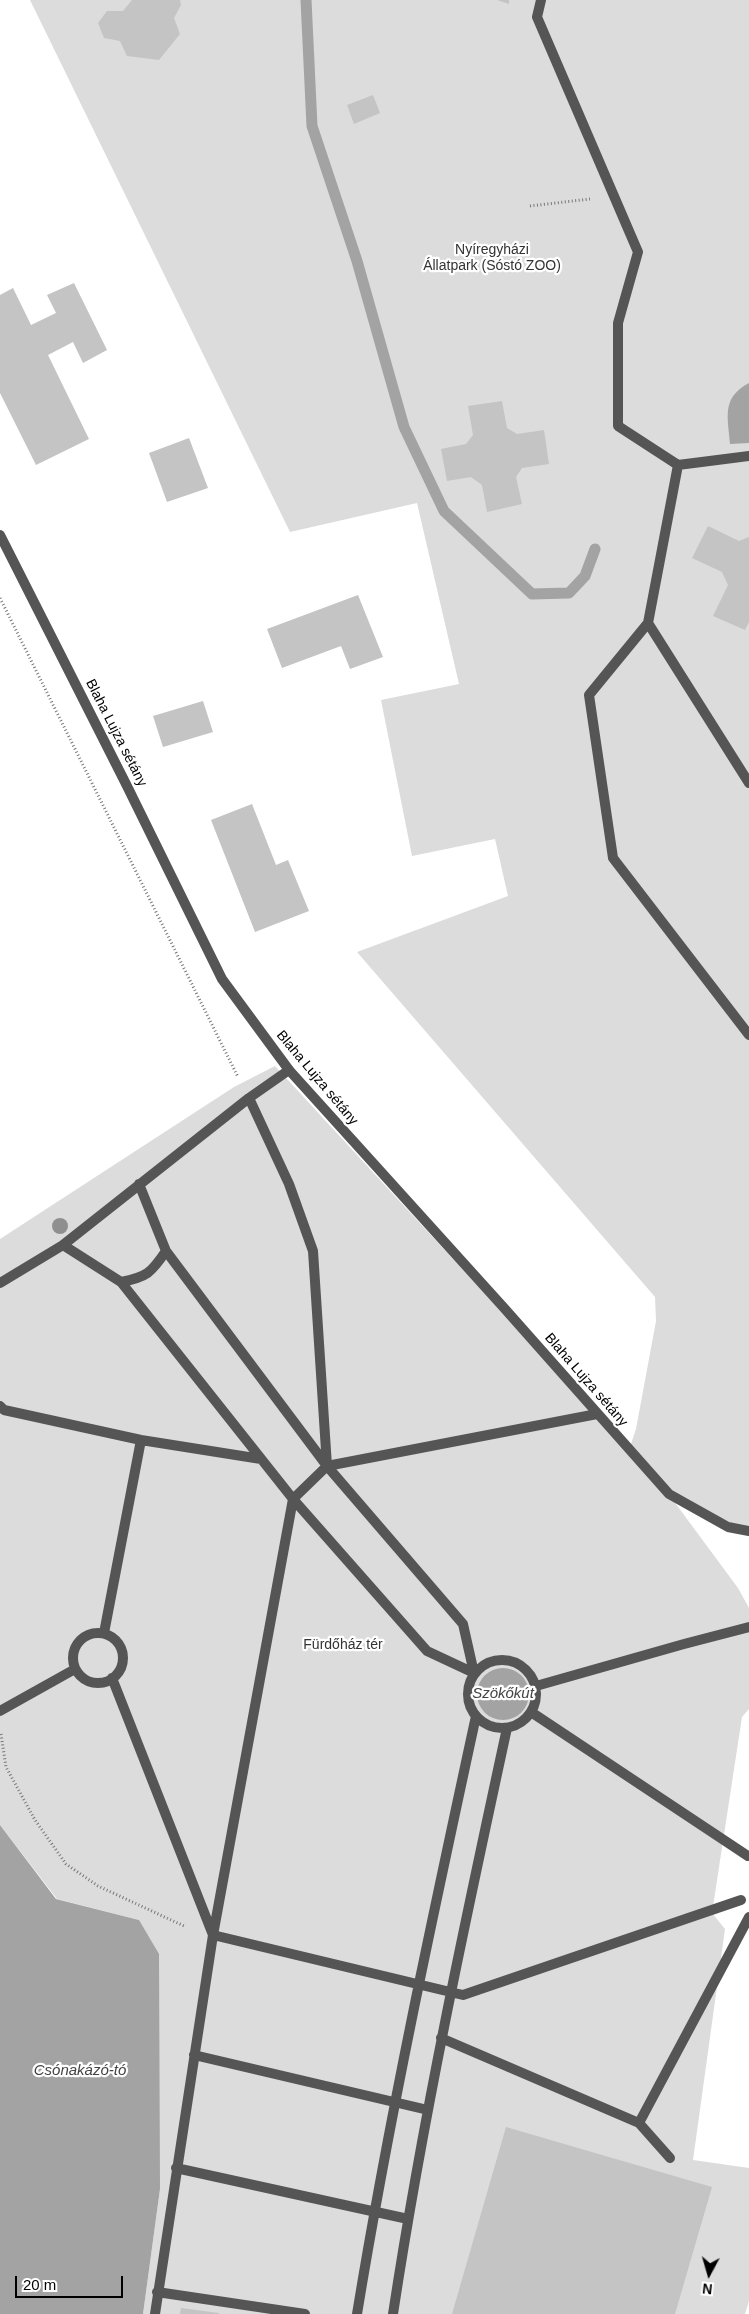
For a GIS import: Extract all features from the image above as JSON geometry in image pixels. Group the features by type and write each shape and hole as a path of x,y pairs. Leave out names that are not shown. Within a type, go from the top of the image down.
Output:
{"street":[{"path":"541,0 537,17 638,252 618,323 618,426 678,465 749,456"},
{"path":"678,465 648,623 589,695 613,858 749,1035"},
{"name":"Blaha Lujza sétány","path":"0,535 132,794 222,979 289,1070 668,1494 728,1527 749,1531"},
{"path":"648,623 749,783"},
{"path":"0,1283 63,1245 249,1098 289,1070"},
{"path":"249,1098 289,1184 313,1251 327,1466"},
{"path":"139,1184 166,1251 327,1466 463,1624 474,1673"},
{"path":"63,1245 120,1282 293,1499 427,1651 474,1673"},
{"path":"120,1282 142,1278 153,1270 166,1251"},
{"path":"0,1406 4,1410 141,1440 261,1460"},
{"path":"155,2314 213,1935 293,1499 327,1466 597,1414"},
{"path":"104,1633 141,1440"},
{"path":"536,1686 749,1627"},
{"path":"96,1632 104,1633 118,1641 124,1657 118,1673 112,1678 96,1683 81,1676 76,1669 74,1653 82,1639 96,1632"},
{"path":"492,1660 509,1660 525,1667 532,1676 536,1686 537,1698 531,1712 518,1725 507,1728 495,1728 485,1724 476,1716 470,1706 469,1684 474,1673 482,1665 492,1660"},
{"path":"0,1711 76,1669"},
{"path":"112,1678 213,1935"},
{"path":"531,1712 748,1856"},
{"path":"357,2314 374,2211 417,1985 476,1716"},
{"path":"393,2314 408,2219 450,1993 507,1728"},
{"path":"213,1935 463,1995 741,1900"},
{"path":"639,2123 749,1917"},
{"path":"442,2038 639,2123 670,2158"},
{"path":"194,2055 428,2110"},
{"path":"176,2168 408,2219"},
{"path":"157,2292 305,2314"}],"path":[{"path":"530,206 613,196"},
{"path":"0,598 249,1098"},
{"path":"1,1732 6,1767 35,1820 66,1864 98,1886 173,1923 213,1935"}],"green space":[{"path":"30,0 749,0 749,1531 670,1496 738,1588 749,1608 749,1709 742,1717 712,1913 725,1929 693,2160 749,2168 749,2301 745,2314 143,2314 160,2189 139,1920 57,1899 0,1825 0,1239 234,1087 275,1066 629,1450 636,1429 656,1321 655,1297 357,952 508,896 495,839 412,856 381,700 459,684 417,503 290,532"}],"water":[{"path":"749,383 749,443 730,444 728,409 730,402 740,389"},
{"name":"Szökőkút","path":"503,1668 513,1670 521,1676 527,1684 529,1694 527,1704 521,1712 513,1718 503,1720 493,1718 485,1712 479,1704 477,1694 479,1684 485,1676 493,1670"},
{"name":"Csónakázó-tó","path":"0,1825 56,1899 139,1920 159,1954 160,2189 143,2314 0,2314"}],"building":[{"path":"132,0 180,0 181,5 174,18 180,34 159,60 127,56 120,41 104,38 98,23 107,11 123,11"},
{"path":"497,0 509,0 509,4"},
{"path":"373,95 380,113 354,124 347,105"},
{"path":"74,283 107,350 83,363 73,342 48,355 89,439 36,465 0,393 0,295 13,288 31,325 56,313 47,295"},
{"path":"502,401 507,428 517,434 544,430 549,464 522,468 516,477 522,504 487,512 482,485 471,477 447,481 441,449 466,444 473,435 468,406"},
{"path":"189,438 208,488 167,502 149,453"},
{"path":"708,526 739,541 749,537 749,622 745,630 713,616 728,585 722,572 692,558"},
{"path":"358,595 383,657 350,669 341,646 282,668 267,629"},
{"path":"203,701 213,732 163,747 153,716"},
{"path":"252,804 276,865 288,860 309,911 255,932 211,820"},
{"path":"506,2127 712,2187 675,2314 452,2314"},
{"path":"181,2308 219,2313 219,2314 180,2314"}],"waterway":[{"path":"306,0 312,126 357,261 404,427 444,511 532,594 569,593 585,576 595,549"}],"park label":[{"name":"Nyíregyházi Állatpark (Sóstó ZOO)","path":"492,258"},
{"name":"Fürdőház tér","path":"343,1645"}]}
